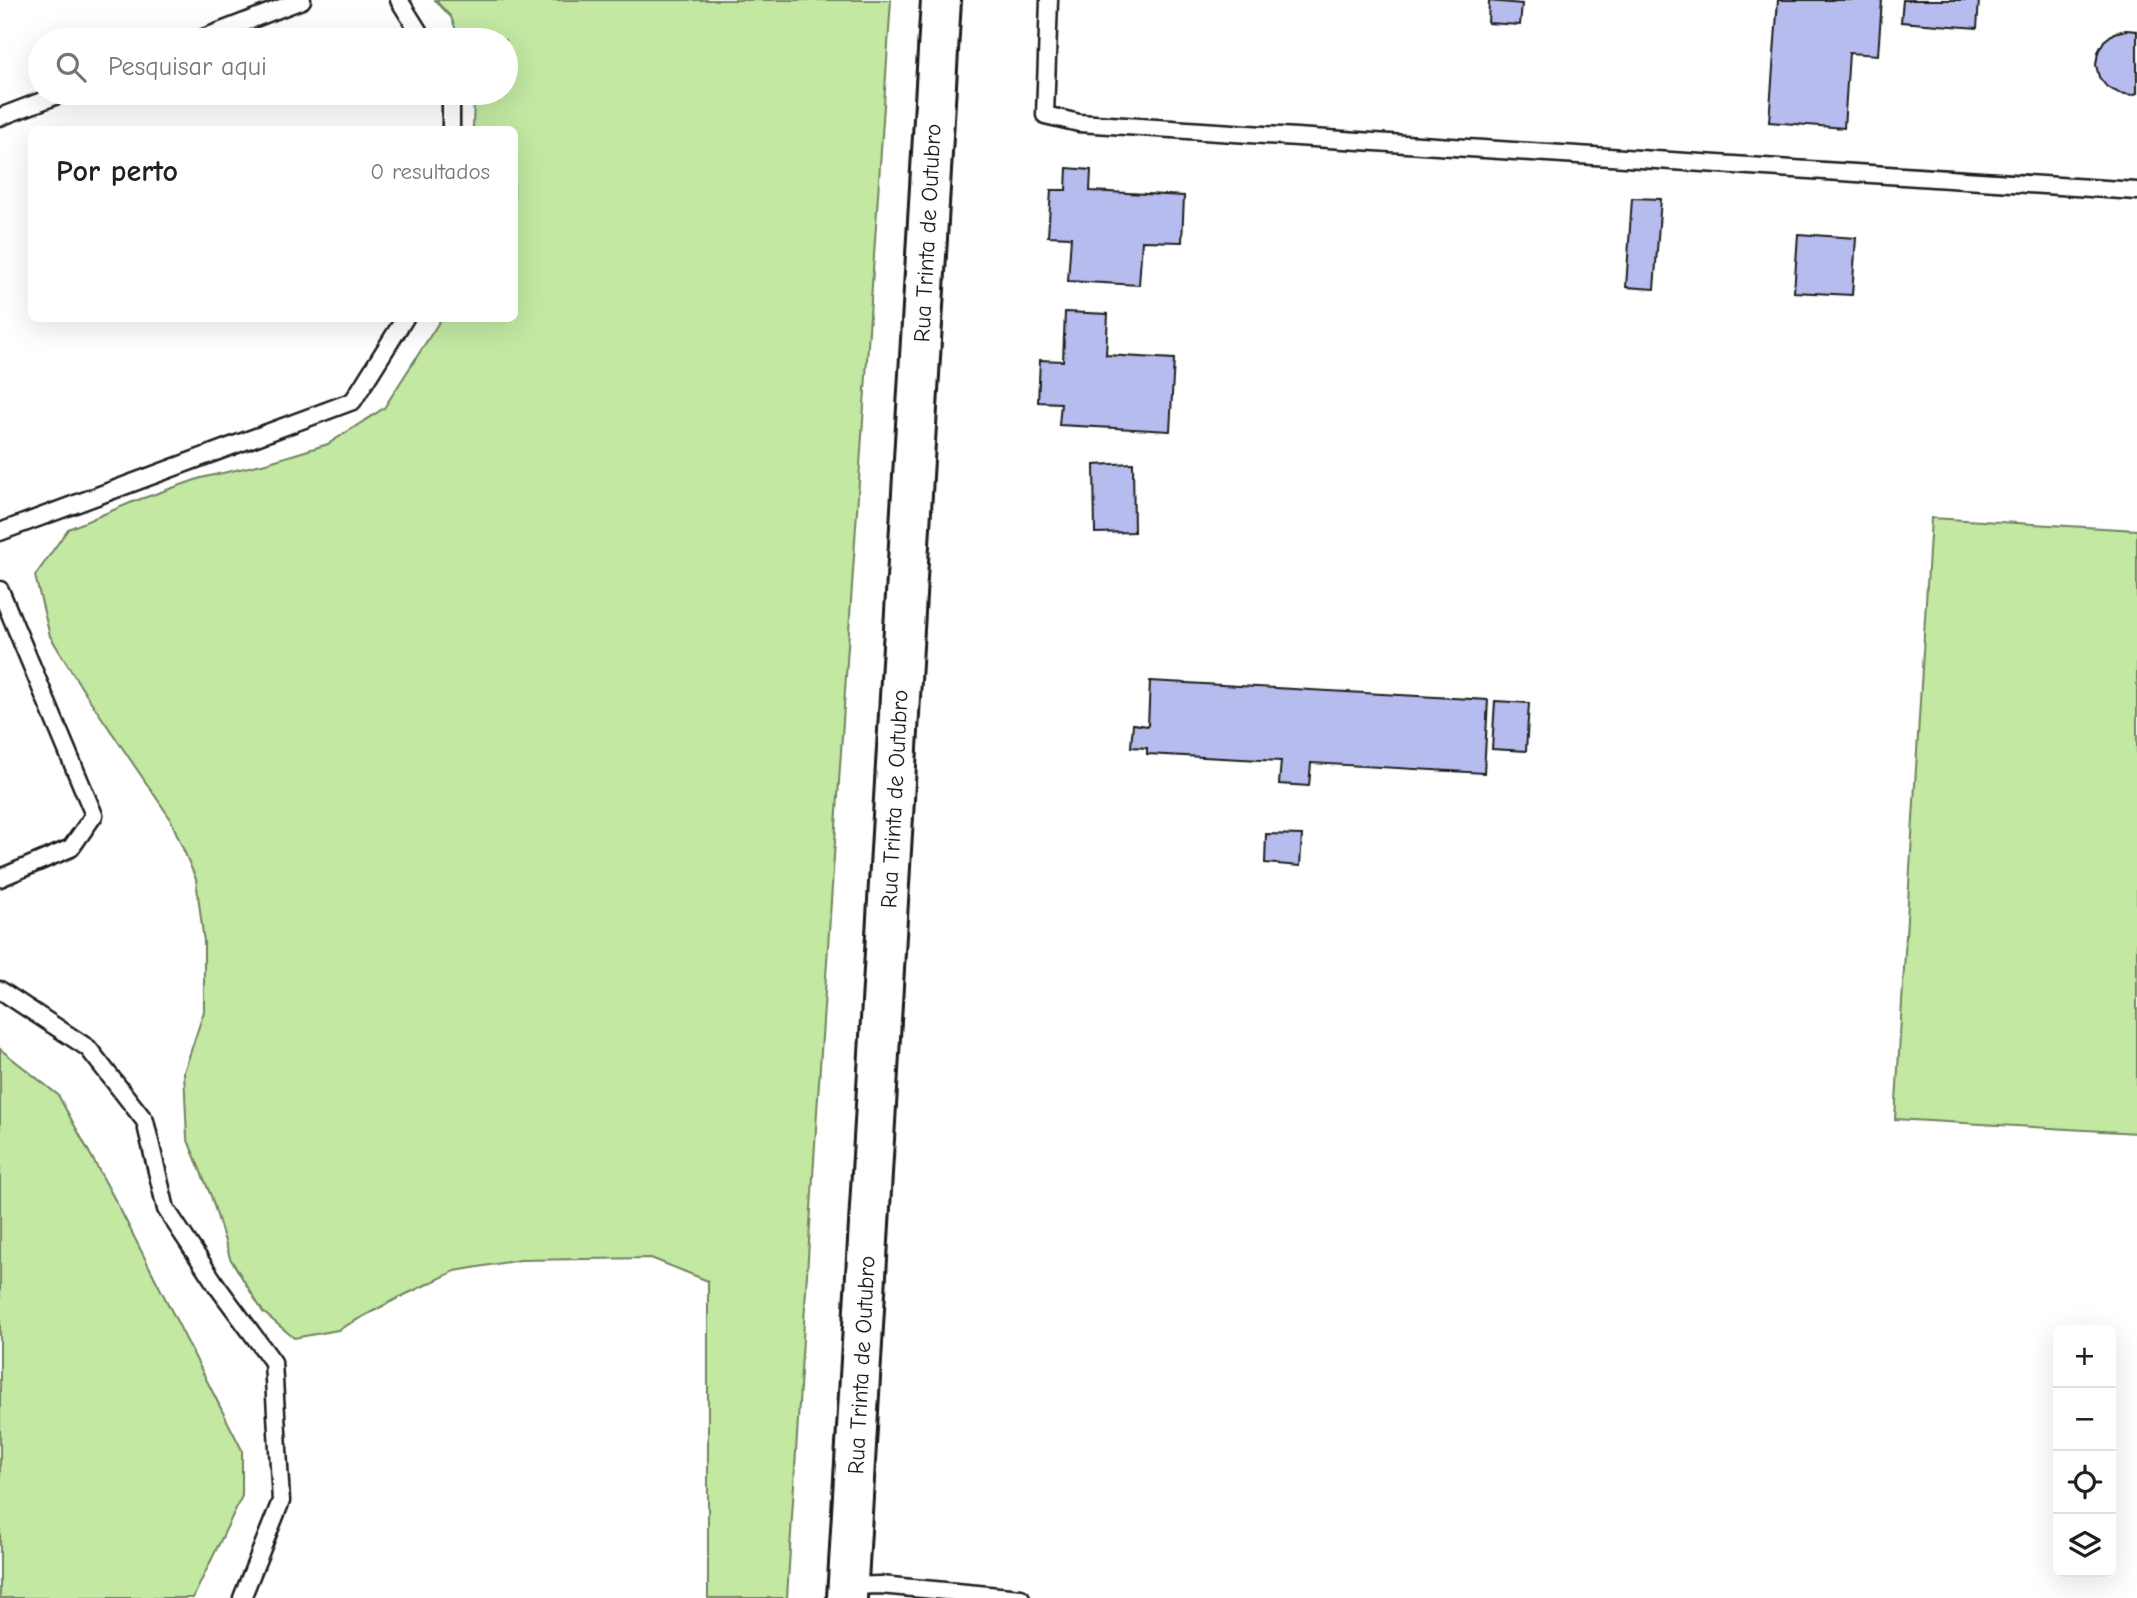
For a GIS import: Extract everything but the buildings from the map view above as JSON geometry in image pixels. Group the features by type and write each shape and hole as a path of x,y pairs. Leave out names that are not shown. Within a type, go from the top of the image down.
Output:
{"street":[{"name":"Rua Trinta de Outubro","path":"847,1592 941,0"}],"lane":[{"path":"229,28 302,0"},
{"path":"399,0 416,28"},
{"path":"1049,0 1045,115 1079,124 2137,191"},
{"path":"0,117 32,105"},
{"path":"451,105 451,126"},
{"path":"0,532 353,401 402,322"},
{"path":"0,590 94,816 71,848 0,878"},
{"path":"0,990 88,1048 145,1121 166,1209 217,1286 273,1362 281,1501 242,1598"},
{"path":"847,1592 880,1585 1021,1598"}],"green space":[{"path":"435,0 891,0 787,1598 708,1598 708,1281 651,1258 520,1260 455,1271 338,1330 294,1338 263,1312 230,1258 211,1196 187,1138 184,1072 204,1011 204,942 196,879 170,818 83,690 50,636 35,576 68,529 135,501 201,478 266,463 328,444 384,408 439,322 518,322 518,126 473,126 474,105 518,105 518,28 455,28 451,17"},
{"path":"1931,518 2137,530 2137,1133 1895,1119"},
{"path":"0,1049 58,1095 120,1209 242,1450 242,1496 193,1598 0,1598"}]}
